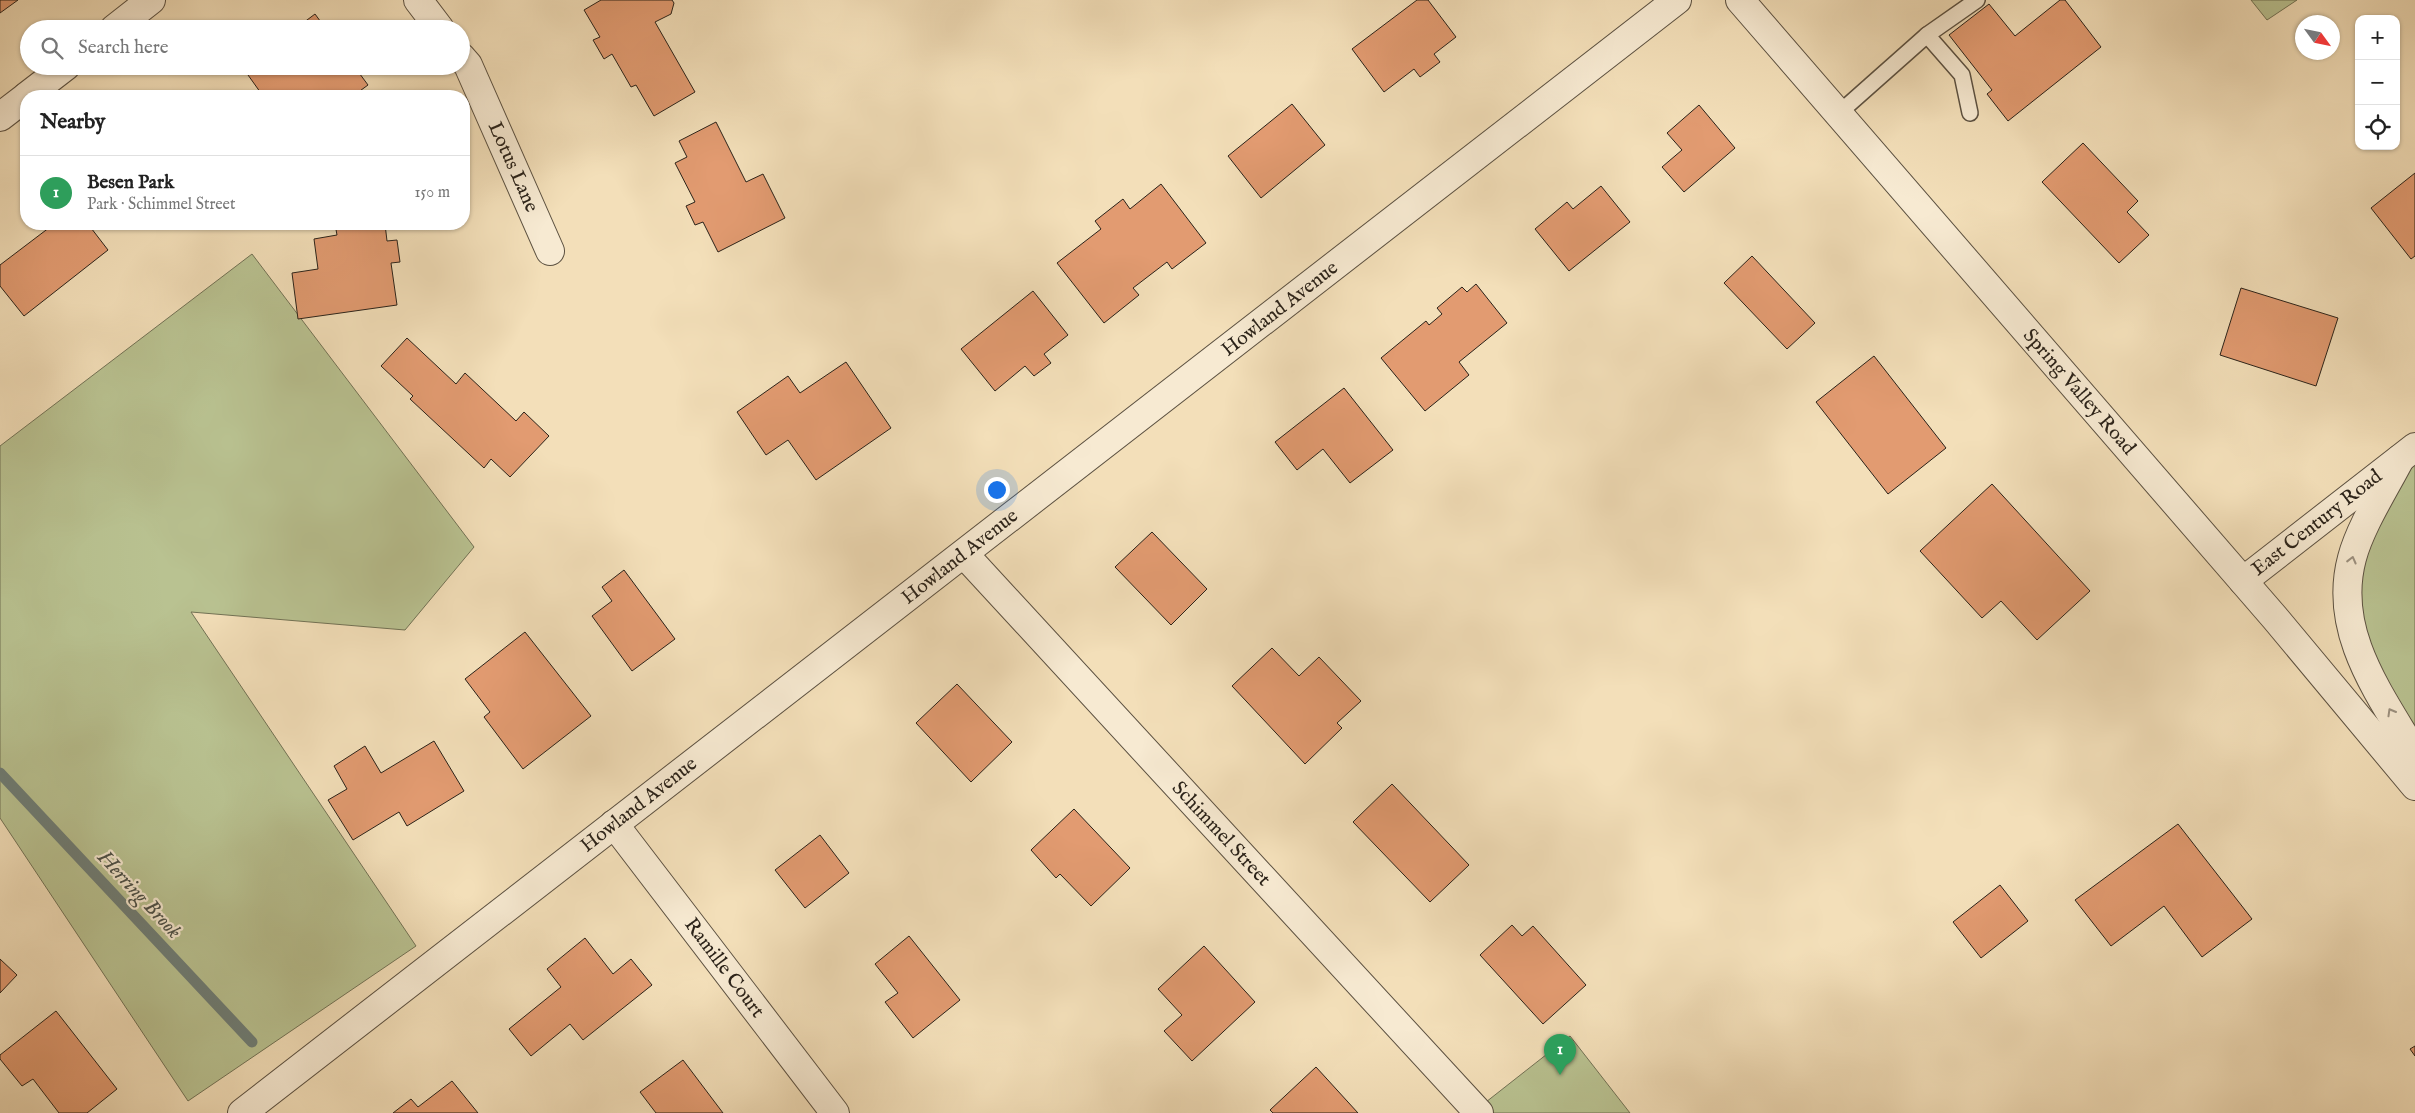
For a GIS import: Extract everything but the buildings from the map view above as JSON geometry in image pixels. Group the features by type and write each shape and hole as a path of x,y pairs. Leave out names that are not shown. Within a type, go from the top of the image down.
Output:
{"street":[{"path":"125,20 151,0"},
{"path":"418,0 433,20"},
{"name":"Howland Avenue","path":"242,1113 1677,0"},
{"name":"Spring Valley Road","path":"1740,0 2243,582 2415,786"},
{"name":"Lotus Lane","path":"470,70 550,251"},
{"path":"36,90 55,75"},
{"path":"0,117 20,102"},
{"path":"2407,453 2352,557 2346,598 2354,642 2380,693 2415,754"},
{"name":"East Century Road","path":"2243,582 2407,453"},
{"name":"Schimmel Street","path":"964,554 1479,1113"},
{"name":"Ramille Court","path":"614,824 835,1113"}],"lane":[{"path":"1838,114 1927,35 1977,0"},
{"path":"1927,35 1962,75 1970,113"}],"green space":[{"path":"2251,0 2297,0 2267,20"},
{"path":"252,254 474,547 405,630 191,612 416,946 188,1101 0,818 0,446"},
{"path":"2415,447 2415,754 2346,598"},
{"path":"1570,1036 1630,1113 1472,1113"}],"waterway":[{"name":"Herring Brook","path":"0,773 252,1042"}],"place":[{"name":"Besen Park","path":"1560,1075"}]}
